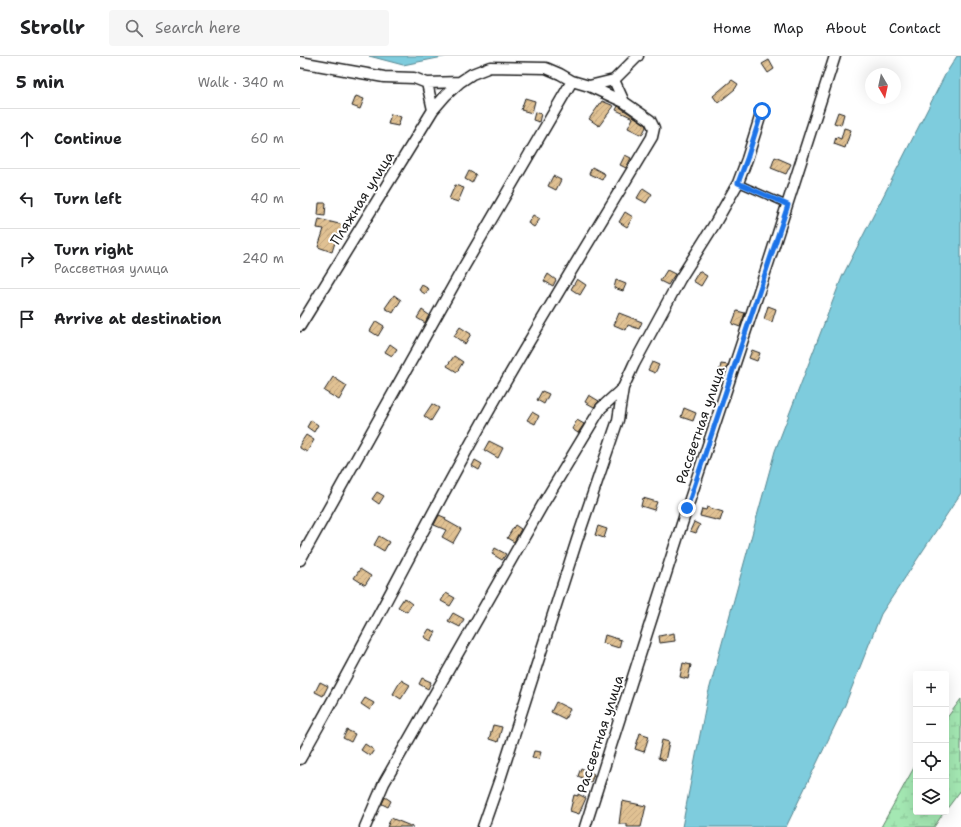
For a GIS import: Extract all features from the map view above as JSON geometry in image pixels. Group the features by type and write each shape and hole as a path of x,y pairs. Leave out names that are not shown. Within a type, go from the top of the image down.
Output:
{"street":[{"path":"303,56 300,61 384,77 414,78 427,82 460,82"},
{"path":"589,86 614,80 638,56"},
{"name":"Рассветная улица","path":"585,827 687,508 788,205 835,56"},
{"name":"Пляжная улица","path":"300,326 433,110 460,82 472,74 490,67 546,68 572,81 589,86 624,102 650,120 654,128 652,137 499,392 414,546 300,759"},
{"path":"614,80 624,102"},
{"path":"300,560 462,270 572,81"},
{"path":"427,82 433,110"},
{"path":"483,827 504,768 577,540 618,420 623,388 634,364 680,280 738,183 762,111"},
{"path":"365,827 384,783 543,504 601,408 623,388"}],"lane":[{"path":"738,183 788,205"}],"green space":[{"path":"961,699 961,790 949,806 949,743 949,715"},
{"path":"913,769 913,815 942,815 934,827 881,827"}],"water":[{"path":"369,56 448,56 403,65"},
{"path":"957,56 961,56 961,493 881,614 845,705 786,827 682,827 708,694 775,451 842,277 945,75"}],"building":[{"path":"769,60 774,69 768,73 762,64"},
{"path":"732,80 738,84 735,89 718,103 713,96"},
{"path":"356,96 364,99 360,109 352,106"},
{"path":"525,98 535,101 532,113 521,110"},
{"path":"602,101 614,106 599,126 589,119"},
{"path":"618,106 645,124 646,127 642,135 628,128 633,118 616,110"},
{"path":"535,112 541,114 539,122 533,120"},
{"path":"838,112 844,114 841,125 834,123"},
{"path":"391,114 401,117 398,126 388,124"},
{"path":"844,128 851,130 845,148 834,144 836,137 841,139"},
{"path":"625,155 631,158 626,168 620,165"},
{"path":"775,157 791,164 786,174 771,168"},
{"path":"592,167 605,174 602,180 589,174"},
{"path":"469,171 476,175 472,183 465,179"},
{"path":"553,176 561,180 556,190 548,186"},
{"path":"455,185 464,188 458,202 449,199"},
{"path":"643,188 652,194 646,203 637,198"},
{"path":"319,203 326,203 325,216 318,215"},
{"path":"625,212 633,217 627,227 619,222"},
{"path":"533,215 540,219 534,227 528,223"},
{"path":"319,219 343,225 341,234 338,233 332,252 318,247 324,229 317,228"},
{"path":"667,270 675,274 668,285 660,281"},
{"path":"699,271 707,276 701,286 693,281"},
{"path":"548,274 556,280 553,286 544,281"},
{"path":"577,279 586,285 580,295 571,289"},
{"path":"616,280 626,284 623,291 614,288"},
{"path":"422,285 429,289 425,294 419,290"},
{"path":"394,295 401,300 393,313 385,308"},
{"path":"768,306 776,309 772,322 764,319"},
{"path":"422,310 429,315 425,323 417,318"},
{"path":"737,311 745,313 740,327 732,324"},
{"path":"619,313 642,322 639,329 628,325 626,330 614,325"},
{"path":"376,321 384,326 378,336 370,331"},
{"path":"460,327 471,334 465,344 454,336"},
{"path":"390,344 397,349 392,356 385,352"},
{"path":"752,350 760,353 757,361 749,358"},
{"path":"454,356 463,362 457,372 447,366"},
{"path":"652,362 659,365 655,373 648,370"},
{"path":"721,364 728,365 724,375 719,373"},
{"path":"333,377 347,386 339,400 324,391"},
{"path":"542,391 549,394 544,404 537,400"},
{"path":"589,395 599,401 594,407 585,402"},
{"path":"432,404 439,408 431,421 424,416"},
{"path":"684,408 696,413 693,421 681,417"},
{"path":"532,412 539,416 535,424 527,420"},
{"path":"311,420 318,425 314,432 307,427"},
{"path":"577,420 584,424 578,433 572,429"},
{"path":"306,435 314,440 307,452 300,448 300,444"},
{"path":"489,441 503,448 498,458 484,450"},
{"path":"475,460 482,464 479,470 472,466"},
{"path":"377,492 384,496 379,504 372,499"},
{"path":"643,498 657,502 654,510 641,506"},
{"path":"707,507 723,512 720,521 700,516 702,509 706,510"},
{"path":"439,515 446,518 445,520 461,529 453,543 442,537 446,530 434,525"},
{"path":"694,522 700,525 696,533 690,531"},
{"path":"515,525 521,529 514,542 507,538"},
{"path":"598,526 607,529 604,538 595,535"},
{"path":"379,536 389,542 384,551 374,545"},
{"path":"495,548 506,554 502,560 492,554"},
{"path":"360,569 371,576 365,585 354,578"},
{"path":"446,593 455,598 450,606 441,601"},
{"path":"404,598 412,604 407,612 398,607"},
{"path":"453,613 464,619 460,627 448,621"},
{"path":"429,629 436,632 431,641 424,637"},
{"path":"674,633 675,641 660,643 659,636"},
{"path":"605,635 621,640 619,648 603,643"},
{"path":"683,663 691,665 688,679 680,677"},
{"path":"422,678 431,682 428,689 419,684"},
{"path":"401,680 410,685 401,699 393,694"},
{"path":"320,682 328,686 323,696 315,692"},
{"path":"365,698 374,703 370,710 361,704"},
{"path":"556,702 570,709 565,719 551,712"},
{"path":"493,725 502,727 498,742 489,739"},
{"path":"347,730 355,734 351,742 343,738"},
{"path":"640,733 649,736 644,752 635,749"},
{"path":"662,740 669,742 665,761 658,758"},
{"path":"365,744 374,750 370,756 361,750"},
{"path":"534,751 541,752 539,759 532,758"},
{"path":"581,768 594,774 591,782 578,776"},
{"path":"578,794 586,798 579,814 570,811 574,795 578,796"},
{"path":"385,797 391,801 388,807 382,804"},
{"path":"622,801 646,806 641,827 627,827 627,824 619,824"},
{"path":"391,818 413,827 387,827"}],"route":[{"path":"687,508 788,205 738,183 762,111"}]}
